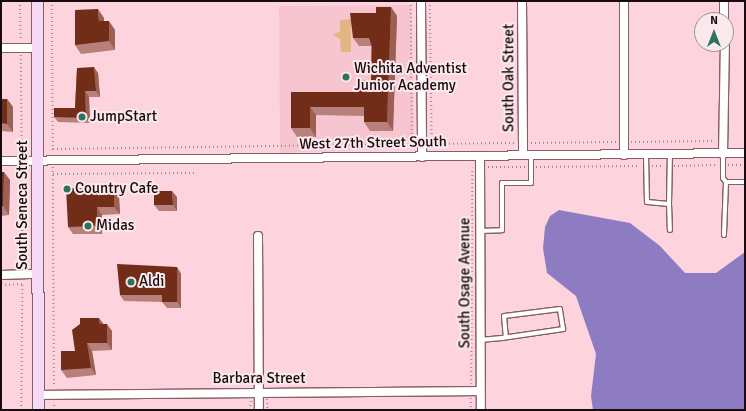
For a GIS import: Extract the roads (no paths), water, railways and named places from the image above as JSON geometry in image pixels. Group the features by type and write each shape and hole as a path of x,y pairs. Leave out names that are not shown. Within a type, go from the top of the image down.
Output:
{"street":[{"name":"South Seneca Street","path":"37,1 38,410"},
{"path":"421,1 422,157"},
{"name":"South Oak Street","path":"522,1 523,143 527,156"},
{"path":"624,1 624,155"},
{"path":"724,1 724,12"},
{"path":"1,48 38,48"},
{"path":"723,154 724,52"},
{"name":"West 27th Street South","path":"1,161 745,153"},
{"name":"South Osage Avenue","path":"480,156 478,231 481,410"},
{"path":"258,236 259,410"},
{"path":"1,275 38,274"},
{"name":"Barbara Street","path":"38,395 480,391"}],"lane":[{"path":"646,154 647,202 669,204"},
{"path":"670,154 670,230"},
{"path":"723,154 726,182 724,235"},
{"path":"478,231 502,230 502,183 531,183 531,167 527,156"},
{"path":"726,182 745,182"},
{"path":"480,340 506,337 563,329 560,309 504,316 506,337"}],"place":[{"name":"Wichita Adventist Junior Academy","path":"346,77"},
{"name":"JumpStart","path":"82,117"},
{"name":"Country Cafe","path":"67,189"},
{"name":"Midas","path":"88,226"},
{"name":"Aldi","path":"131,282"}]}
